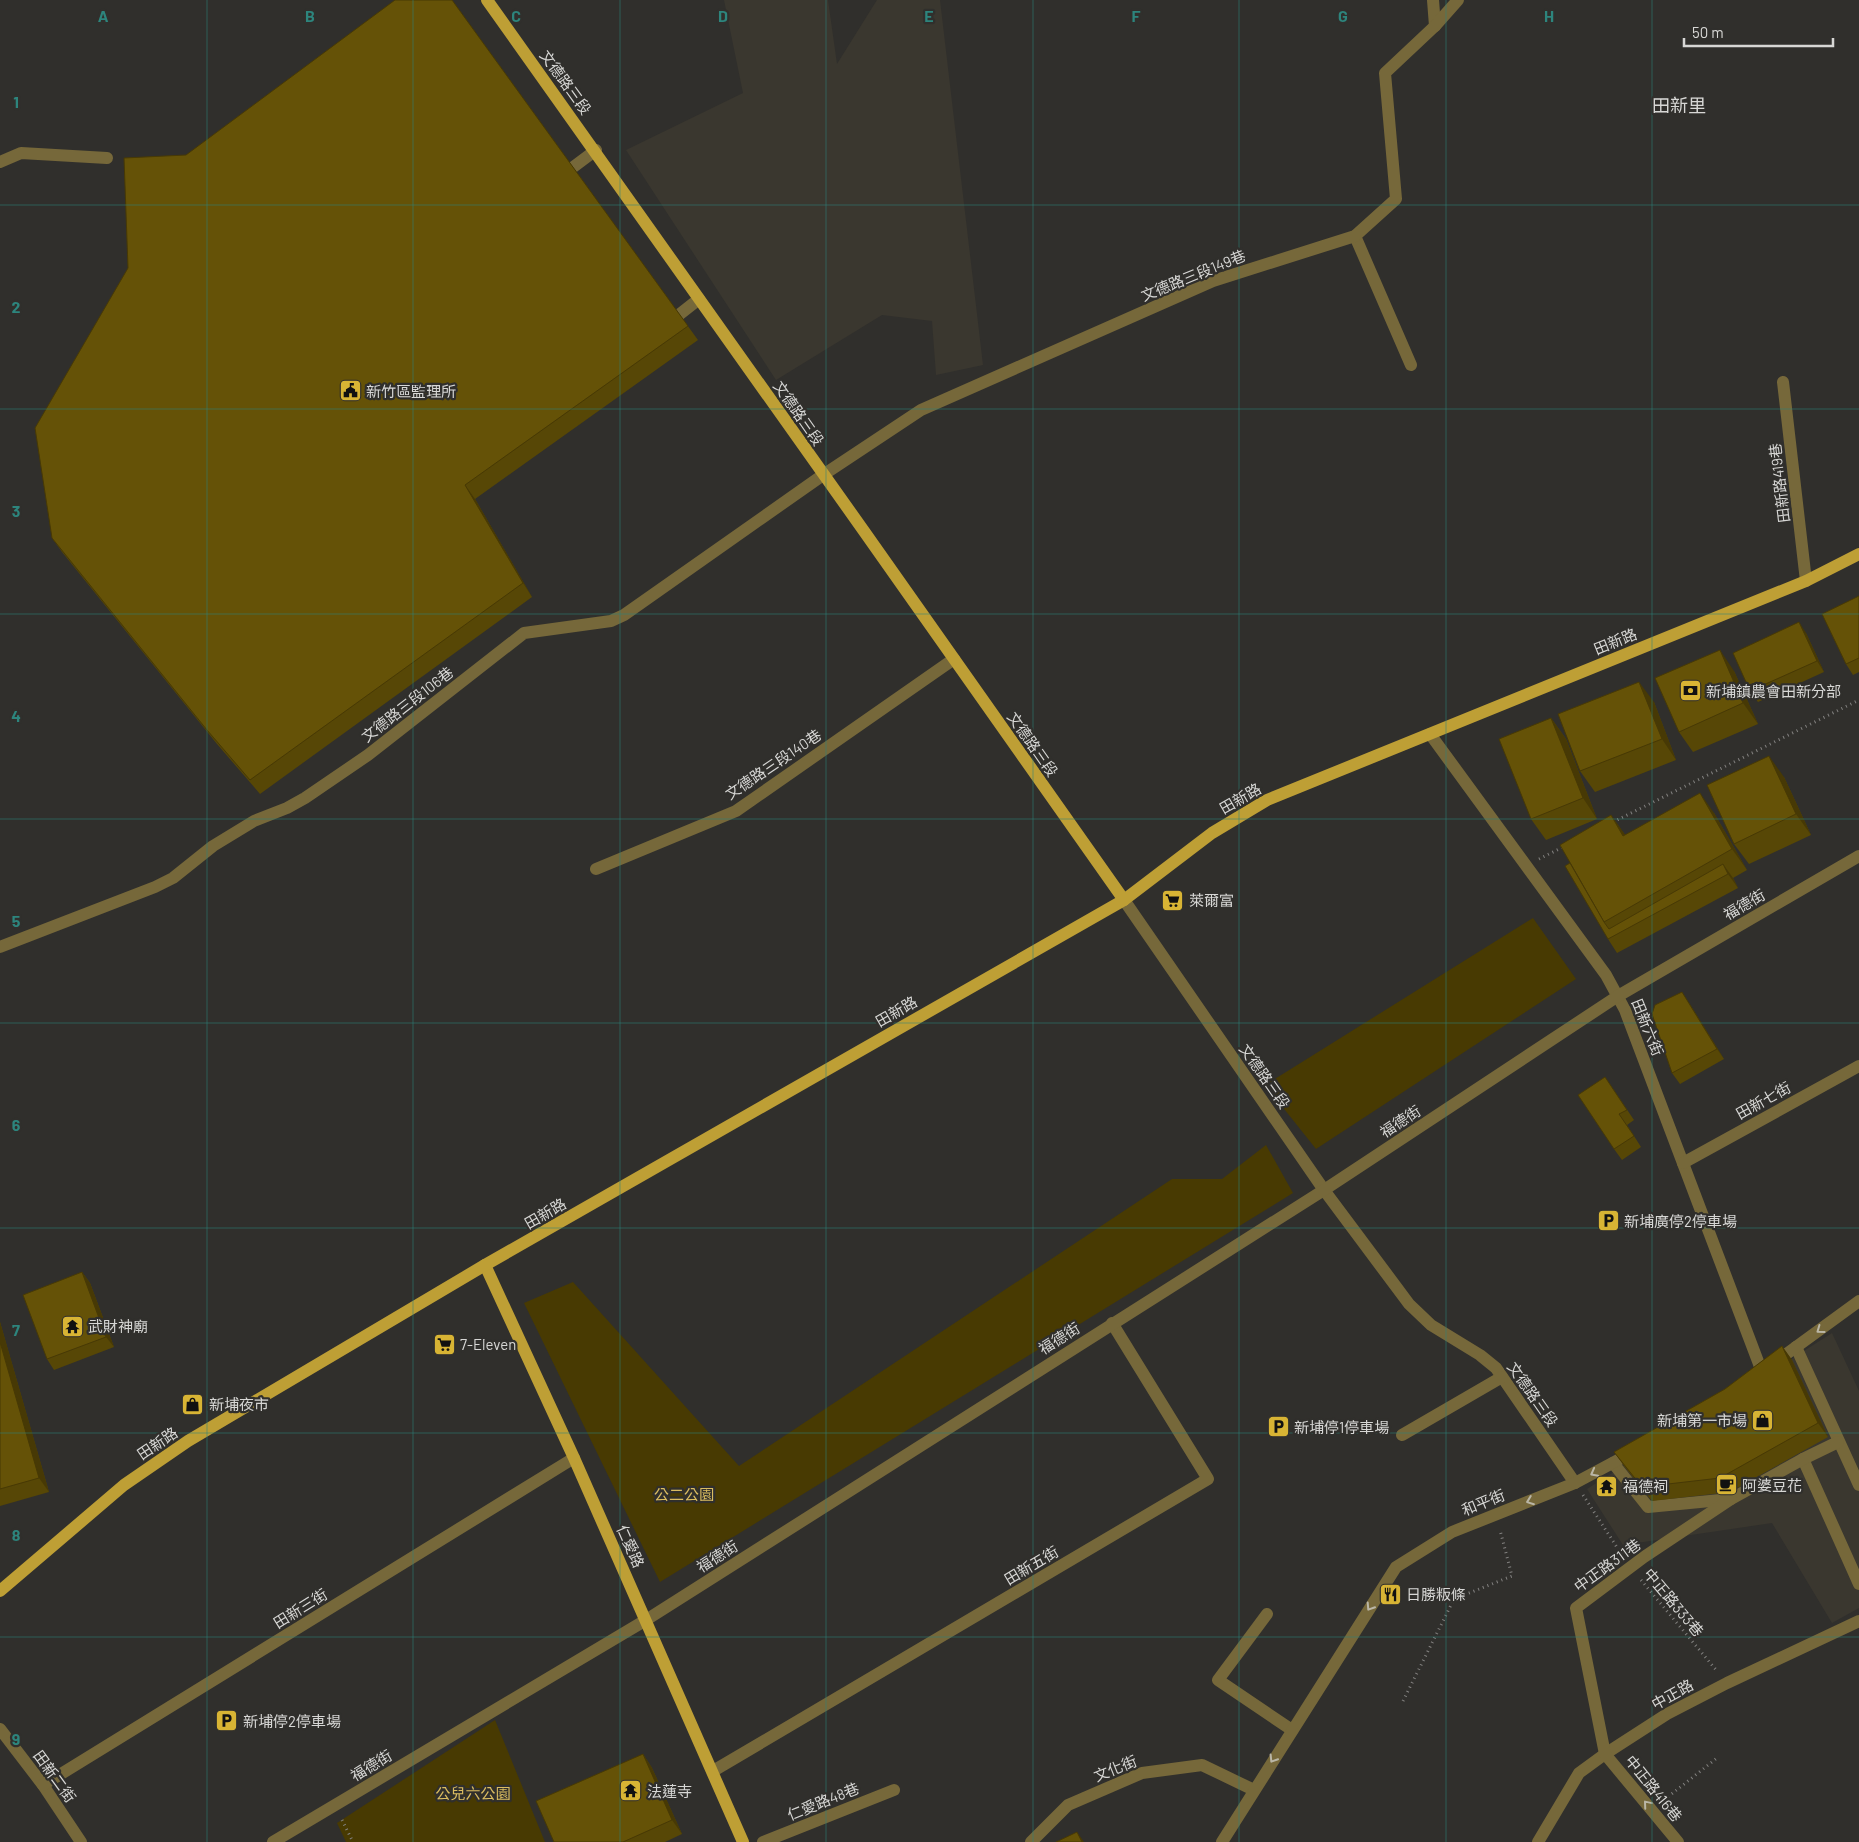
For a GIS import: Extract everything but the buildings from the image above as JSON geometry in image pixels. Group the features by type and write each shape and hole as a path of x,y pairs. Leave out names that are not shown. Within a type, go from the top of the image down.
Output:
{"main road":[{"name":"文德路三段","path":"487,0 596,150 699,299 1124,900"},
{"name":"田新路","path":"0,1591 124,1485 188,1441 485,1265 1124,900 1212,833 1267,800 1806,580 1859,554"},
{"name":"仁愛路","path":"485,1265 574,1458 743,1842"}],"street":[{"path":"1433,0 1435,26"},
{"name":"文德路三段149巷","path":"823,475 921,410 1213,281 1355,236 1396,199 1386,73 1435,26 1458,0"},
{"path":"548,186 596,150"},
{"path":"0,162 21,153 107,158"},
{"path":"1355,236 1411,365"},
{"path":"654,335 699,299"},
{"name":"田新路419巷","path":"1783,382 1806,580"},
{"name":"文德路三段106巷","path":"0,947 155,887 173,878 213,846 254,821 287,808 368,755 524,633 610,621 624,615 823,475"},
{"name":"文德路三段140巷","path":"596,869 736,811 954,659"},
{"name":"田新六街","path":"1430,734 1606,974 1618,996 1684,1163 1762,1372"},
{"name":"福德街","path":"273,1842 646,1620 1324,1190 1618,996 1859,856"},
{"name":"文德路三段","path":"1124,900 1324,1190 1409,1304 1431,1325 1480,1355 1496,1368 1576,1483"},
{"name":"田新七街","path":"1684,1163 1859,1066"},
{"path":"1749,1381 1859,1301"},
{"name":"田新五街","path":"713,1771 1208,1479 1112,1324"},
{"path":"1796,1347 1859,1485"},
{"path":"1402,1435 1502,1377"},
{"path":"1613,1463 1648,1507 1731,1499 1838,1442"},
{"name":"和平街","path":"1222,1842 1396,1567 1452,1532 1576,1483 1646,1444"},
{"name":"田新三街","path":"43,1785 574,1458"},
{"path":"1803,1459 1859,1584"},
{"name":"中正路311巷","path":"1605,1754 1576,1608 1631,1567 1731,1499"},
{"path":"1267,1614 1218,1680 1292,1730"},
{"name":"中正路","path":"1538,1842 1579,1773 1605,1754 1667,1714 1727,1683 1859,1621"},
{"name":"田新二街","path":"0,1729 43,1785 81,1842"},
{"name":"中正路416巷","path":"1605,1754 1678,1842"},
{"name":"文化街","path":"1031,1842 1068,1805 1142,1772 1202,1765 1254,1790"},
{"name":"仁愛路48巷","path":"763,1842 894,1790"}],"path":[{"path":"1605,826 1859,700"},
{"path":"1526,865 1570,843"},
{"name":"中正路333巷","path":"1576,1483 1631,1567 1727,1683"},
{"path":"1403,1701 1454,1599 1512,1576 1496,1514"},
{"path":"1652,1810 1717,1758"},
{"path":"335,1806 353,1842"}],"shaded area":[{"path":"724,0 828,0 837,64 877,0 940,0 983,365 936,375 932,321 882,315 776,380 626,150 743,93"},
{"name":"新埔第一市場","path":"1832,1333 1859,1391 1859,1608 1832,1623 1772,1523 1623,1545 1587,1489"}],"green space":[{"path":"1533,918 1576,979 1316,1149 1265,1085"},
{"name":"公二公園","path":"1266,1145 1293,1193 660,1582 524,1303 573,1282 739,1466 1172,1179 1222,1179"},
{"name":"公兒六公園","path":"495,1720 545,1842 346,1842 337,1823"}],"place":[{"name":"新竹區監理所","path":"350,391"},
{"name":"新埔鎮農會田新分部","path":"1690,691"},
{"name":"萊爾富","path":"1173,900"},
{"name":"新埔廣停2停車場","path":"1608,1221"},
{"name":"武財神廟","path":"72,1326"},
{"name":"7-Eleven","path":"444,1344"},
{"name":"新埔夜市","path":"193,1404"},
{"name":"新埔第一市場","path":"1763,1420"},
{"name":"新埔停1停車場","path":"1278,1427"},
{"name":"阿婆豆花","path":"1726,1485"},
{"name":"福德祠","path":"1607,1486"},
{"name":"日勝粄條","path":"1390,1594"},
{"name":"新埔停2停車場","path":"227,1721"},
{"name":"法蓮寺","path":"631,1791"}],"district":[{"name":"田新里","path":"1679,105"}]}
